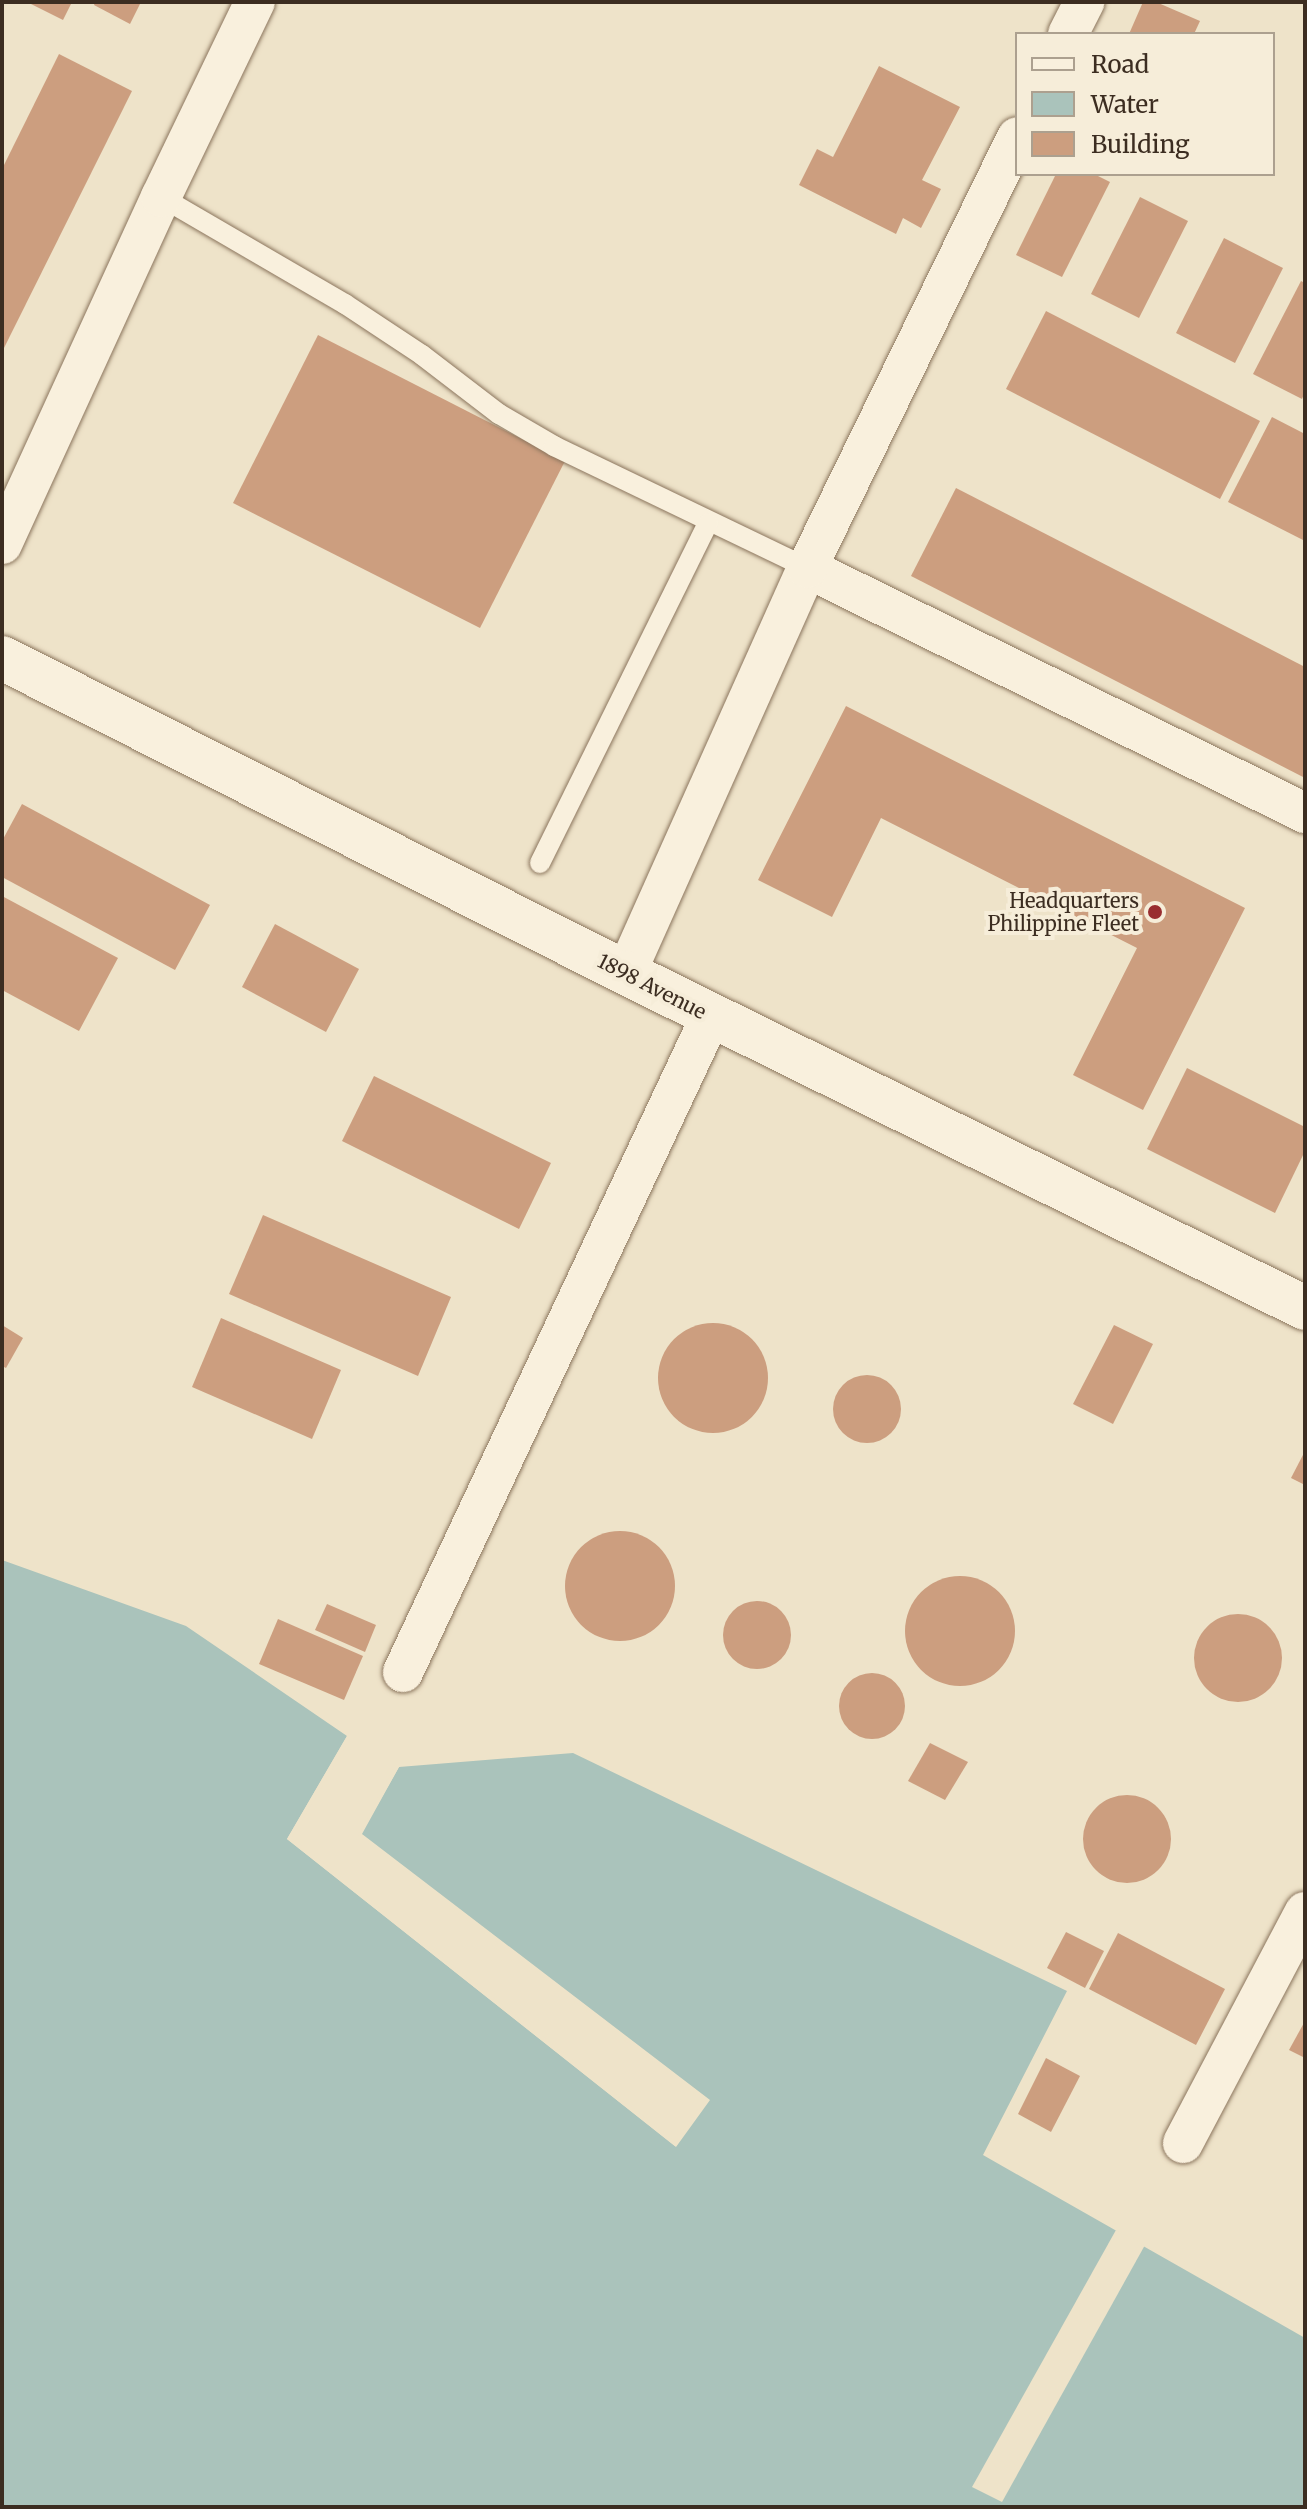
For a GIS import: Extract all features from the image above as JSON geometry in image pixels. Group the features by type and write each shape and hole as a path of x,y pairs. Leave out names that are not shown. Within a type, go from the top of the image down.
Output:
{"street":[{"path":"2,544 161,197 255,2"},
{"path":"1069,32 1084,2"},
{"path":"626,973 807,568 1015,142"},
{"path":"807,568 1305,813"},
{"name":"1898 Avenue","path":"2,658 711,1016 1305,1308"},
{"path":"403,1672 711,1016"},
{"path":"1183,2143 1305,1912"}],"lane":[{"path":"161,197 345,304 422,355 499,414 708,523 807,568"},
{"path":"540,863 708,523"}],"water":[{"path":"2,1560 186,1626 347,1736 287,1839 675,2146 709,2100 361,1834 399,1767 573,1753 1067,1991 983,2155 1305,2338 1305,2507 2,2507"}],"pier":[{"path":"347,1736 350,1739 292,1838 675,2141 704,2101 358,1836 395,1765 399,1767 362,1834 710,2100 676,2147 287,1839"},
{"path":"1116,2230 1145,2245 1002,2502 972,2487"}],"building":[{"path":"27,2 72,2 63,20"},
{"path":"95,2 141,2 130,24 94,5"},
{"path":"1143,2 1156,2 1200,21 1195,32 1130,32"},
{"path":"59,54 132,91 2,352 2,169"},
{"path":"879,66 960,107 922,180 941,189 921,228 903,218 896,234 799,185 817,149 833,157"},
{"path":"1055,176 1098,176 1110,182 1062,277 1016,255"},
{"path":"1140,197 1188,221 1139,318 1091,294"},
{"path":"1224,238 1283,268 1235,363 1176,333"},
{"path":"1301,281 1305,283 1305,392 1302,399 1253,374"},
{"path":"1046,311 1260,421 1220,499 1006,389"},
{"path":"318,335 565,461 480,628 233,503"},
{"path":"1272,417 1305,434 1305,541 1228,502"},
{"path":"956,488 1305,667 1305,778 911,576"},
{"name":"Headquarters Philippine Fleet","path":"846,706 1245,908 1143,1110 1073,1075 1137,948 881,818 832,917 758,880"},
{"path":"22,804 210,905 175,970 2,877 2,841"},
{"path":"2,896 118,958 79,1031 2,990"},
{"path":"275,924 359,969 326,1032 242,987"},
{"path":"1187,1068 1305,1127 1305,1151 1275,1213 1147,1149"},
{"path":"374,1076 551,1163 519,1229 342,1141"},
{"path":"263,1215 451,1297 418,1376 229,1294"},
{"path":"221,1318 341,1370 312,1439 192,1387"},
{"path":"713,1323 734,1327 752,1339 764,1357 768,1378 764,1399 752,1417 734,1429 713,1433 692,1429 674,1417 662,1399 658,1378 662,1357 674,1339 692,1327"},
{"path":"2,1325 23,1338 6,1368 2,1366"},
{"path":"1114,1325 1153,1344 1113,1424 1073,1404"},
{"path":"867,1375 891,1385 901,1409 891,1433 867,1443 843,1433 833,1409 843,1385"},
{"path":"1305,1451 1305,1485 1291,1478"},
{"path":"620,1531 641,1535 659,1547 671,1565 675,1586 671,1607 659,1625 641,1637 620,1641 599,1637 581,1625 569,1607 565,1586 569,1565 581,1547 599,1535"},
{"path":"960,1576 981,1580 999,1592 1011,1610 1015,1631 1011,1652 999,1670 981,1682 960,1686 939,1682 921,1670 909,1652 905,1631 909,1610 921,1592 939,1580"},
{"path":"757,1601 781,1611 791,1635 781,1659 757,1669 733,1659 723,1635 733,1611"},
{"path":"327,1604 376,1625 365,1652 315,1630"},
{"path":"1229,1614 1247,1614 1263,1621 1275,1633 1282,1649 1282,1667 1275,1683 1263,1695 1247,1702 1229,1702 1213,1695 1201,1683 1194,1667 1194,1649 1201,1633 1213,1621"},
{"path":"278,1619 363,1656 344,1700 259,1664"},
{"path":"872,1673 885,1676 895,1683 902,1693 905,1706 902,1719 895,1729 885,1736 872,1739 859,1736 849,1729 842,1719 839,1706 842,1693 849,1683 859,1676"},
{"path":"930,1743 968,1762 945,1800 908,1781"},
{"path":"1118,1795 1136,1795 1152,1802 1164,1814 1171,1830 1171,1848 1164,1864 1152,1876 1136,1883 1118,1883 1102,1876 1090,1864 1083,1848 1083,1830 1090,1814 1102,1802"},
{"path":"1066,1932 1104,1951 1085,1988 1047,1968"},
{"path":"1118,1933 1225,1989 1196,2045 1089,1989"},
{"path":"1305,2021 1305,2058 1289,2050"},
{"path":"1046,2058 1080,2076 1051,2132 1018,2114"}],"place":[{"name":"Headquarters Philippine Fleet","path":"1155,912"}]}
